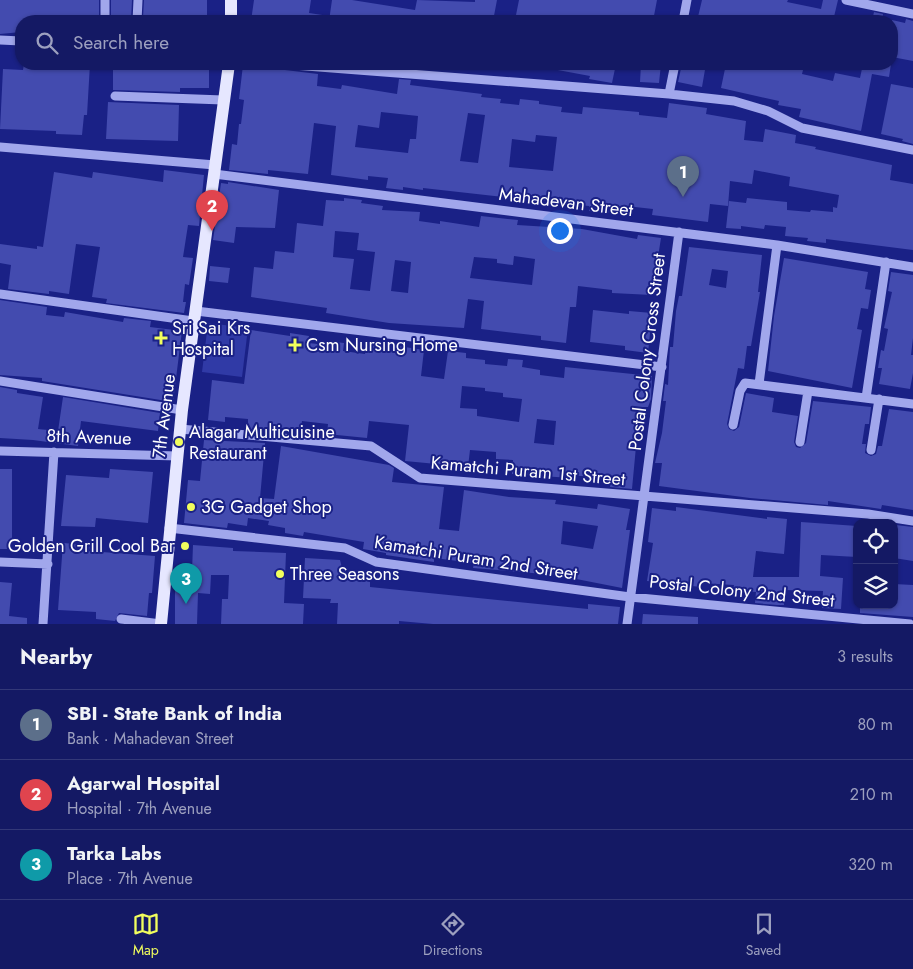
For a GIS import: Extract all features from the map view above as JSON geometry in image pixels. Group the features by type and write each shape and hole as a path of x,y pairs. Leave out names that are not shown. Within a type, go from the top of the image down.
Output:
{"main road":[{"path":"231,0 231,15"},
{"name":"7th Avenue","path":"161,624 182,410 227,70"}],"street":[{"path":"105,0 105,15"},
{"path":"137,15 138,0"},
{"path":"684,15 687,0"},
{"path":"846,0 913,14"},
{"path":"0,40 15,41"},
{"path":"358,70 669,94 734,101 768,111 802,128 913,150"},
{"path":"669,94 674,70"},
{"path":"115,96 224,100"},
{"name":"Mahadevan Street","path":"0,147 215,170 777,245 913,267"},
{"name":"Postal Colony Cross Street","path":"627,624 680,232"},
{"path":"759,384 777,245"},
{"path":"866,398 886,262"},
{"path":"0,294 662,367"},
{"path":"0,381 182,410"},
{"path":"734,425 740,391 745,383 913,404"},
{"path":"800,442 808,391"},
{"path":"871,450 879,400"},
{"name":"Kamatchi Puram 1st Street","path":"180,429 371,446 420,478 868,514 913,521"},
{"name":"8th Avenue","path":"0,450 177,456"},
{"path":"43,624 54,452"},
{"name":"Kamatchi Puram 2nd Street","path":"169,528 346,548 376,562 630,597"},
{"path":"0,562 48,564"},
{"name":"Postal Colony 2nd Street","path":"630,597 910,624"},
{"path":"121,619 161,624"}],"shaded area":[{"path":"208,323 248,328 242,377 202,372"}],"building":[{"path":"0,0 99,0 99,15 15,15 15,33 0,34"},
{"path":"111,0 132,0 131,15 111,15"},
{"path":"144,0 207,0 207,15 143,15"},
{"path":"254,0 311,0 309,13 322,15 252,15"},
{"path":"332,0 352,0 415,10 417,0 475,2 475,0 497,0 494,15 330,15"},
{"path":"519,0 657,0 654,15 516,15"},
{"path":"702,0 788,0 787,2 821,9 823,0 838,0 834,15 698,15"},
{"path":"874,12 883,14 883,15 873,15"},
{"path":"906,19 913,21 913,61 898,58 898,21 905,23"},
{"path":"3,69 90,70 87,115 84,115 82,135 56,134 56,131 0,129"},
{"path":"113,70 209,70 209,88 180,88 180,92 113,90"},
{"path":"242,70 285,70 318,74 317,86 341,89 342,85 397,94 399,79 411,80 410,85 482,94 481,97 501,99 500,103 519,105 520,99 539,101 539,104 562,107 561,112 582,114 583,107 639,112 639,115 667,118 669,103 707,108 706,114 746,121 744,140 763,142 765,129 796,135 795,143 816,147 815,149 892,165 890,180 913,184 913,250 826,239 826,243 807,241 808,238 785,236 786,227 765,225 764,229 741,226 741,229 726,228 729,201 746,203 747,198 787,202 787,210 810,212 811,210 833,212 833,207 837,208 839,195 789,186 790,177 754,170 752,184 730,181 728,206 710,204 708,222 652,215 653,209 626,206 625,214 589,211 589,206 568,204 568,202 521,199 423,188 423,190 403,187 403,190 386,188 388,178 368,176 368,180 331,175 336,126 314,123 308,174 268,170 268,174 229,170 232,144 237,145 244,100 239,99","holes":["381,112 418,116 416,139 410,139 408,153 355,147 358,125 379,128","468,113 485,115 478,163 460,161","536,135 557,137 553,171 509,167 512,139 535,142"]},
{"path":"558,70 615,70 612,83 589,79 590,76"},
{"path":"641,70 660,70 659,83 640,82"},
{"path":"681,70 705,70 702,87 678,82"},
{"path":"725,70 803,70 802,74 833,81 835,73 860,78 862,70 890,70 889,77 872,74 861,131 799,117 801,109 778,105 779,101 721,88"},
{"path":"891,84 913,88 913,144 902,141 903,139 881,134"},
{"path":"108,102 179,105 178,141 106,139"},
{"path":"164,170 204,175 199,226 188,225 183,257 193,258 189,285 185,284 183,302 186,302 184,313 106,303 107,299 92,297 100,247 76,244 69,294 49,291 49,294 8,289 11,265 0,263 0,244 37,249 37,246 43,247 54,172 92,178 93,172 163,182"},
{"path":"228,182 279,190 275,228 236,227 234,243 213,240 221,183 228,184"},
{"path":"344,198 362,200 361,203 383,206 382,210 420,212 419,221 440,224 440,221 479,227 481,216 518,220 517,225 582,229 637,239 638,235 661,238 652,295 612,293 612,290 578,286 576,307 570,307 566,343 541,340 541,336 481,329 484,301 468,299 464,328 389,323 326,313 327,308 251,297 254,267 273,269 275,251 294,253 297,223 323,226 326,200 344,201","holes":["335,231 359,233 357,250 375,252 370,291 350,289 354,259 333,257","514,256 535,259 532,285 470,278 474,257 497,259 497,263 513,265","395,260 411,262 408,293 391,291"]},
{"path":"689,247 762,255 758,292 760,292 751,346 747,346 744,369 738,368 727,424 729,429 734,431 739,427 746,393 774,398 772,412 798,416 794,442 796,447 800,448 806,443 813,401 871,407 869,424 865,424 862,444 866,444 865,453 871,456 876,454 878,446 882,446 889,409 913,412 913,510 882,505 881,509 828,501 828,505 750,498 659,486 662,463 655,463 662,433 666,401 663,401 665,384 668,385 670,347 673,347 679,296 682,296","holes":["712,269 728,271 726,288 709,285"]},
{"path":"784,258 868,272 865,289 871,290 868,309 861,308 857,329 862,330 852,388 768,371 774,316"},
{"path":"210,266 230,268 228,283 209,281"},
{"path":"891,272 913,275 913,338 911,355 913,355 913,373 910,389 879,384 882,368 878,368 881,350 884,351 888,329 884,328 892,292 888,291"},
{"path":"0,300 47,307 46,315 64,317 65,312 123,322 124,318 151,321 150,327 182,331 173,402 42,381 42,378 0,375"},
{"path":"593,310 629,314 629,311 652,313 648,353 625,350 625,346 590,342"},
{"path":"251,330 290,336 290,333 309,336 308,343 328,345 328,341 344,343 343,351 365,354 366,341 424,350 421,376 444,379 448,351 466,353 466,358 485,360 485,364 507,366 508,359 523,360 522,367 540,370 540,375 564,378 565,367 652,376 651,399 648,407 643,407 639,436 637,436 632,489 610,487 611,479 571,475 571,478 512,474 513,460 496,459 496,452 470,450 468,467 405,461 409,425 369,421 367,438 327,434 328,424 302,421 301,429 267,427 266,430 248,429 248,419 225,417 225,422 208,420 212,380 244,384","holes":["462,386 485,388 485,391 503,393 503,397 522,399 519,422 477,416 477,409 460,408","537,419 556,421 554,445 534,443"]},
{"path":"0,387 17,390 17,393 43,397 38,429 58,431 63,397 160,413 158,431 81,421 78,446 0,438"},
{"path":"204,440 265,443 260,498 274,499 281,446 389,465 394,468 392,482 444,487 439,529 459,531 464,490 509,497 556,500 555,504 597,509 598,504 630,509 626,530 630,530 622,588 556,575 473,568 474,563 434,558 434,562 386,555 386,553 363,549 364,542 304,532 303,536 285,533 285,528 268,525 269,521 248,518 247,526 228,523 227,528 184,523 188,480 200,481","holes":["563,521 598,526 593,549 561,544"]},
{"path":"0,469 12,469 12,549 0,549"},
{"path":"110,469 153,472 148,523 96,518 95,527 61,526 66,475 109,478"},
{"path":"676,507 767,519 767,517 787,519 784,554 756,551 753,577 799,577 801,522 853,526 853,557 821,555 820,576 843,578 841,609 822,608 823,591 784,590 784,605 777,605 755,603 756,592 733,590 734,585 701,583 701,587 647,581 653,543 648,542 652,508 676,511"},
{"path":"898,525 913,527 913,561 898,559"},
{"path":"63,543 90,545 89,551 155,556 152,593 149,593 147,616 119,613 115,621 96,619 96,612 58,610"},
{"path":"193,545 233,548 233,551 286,553 284,603 304,604 303,624 221,624 222,599 228,599 229,575 211,575 210,594 198,593 197,624 175,624 175,571 192,571"},
{"path":"305,558 340,560 345,580 370,581 370,587 588,609 588,604 620,607 618,624 433,624 399,621 399,624 337,624 338,603 330,603 331,599 303,598"},
{"path":"0,582 12,583 9,616 27,618 27,624 0,624"},
{"path":"898,584 913,585 913,617 860,613 860,609 898,609"},
{"path":"643,614 698,617 698,624 642,624"}],"place":[{"name":"SBI - State Bank of India","path":"683,197"},
{"name":"Agarwal Hospital","path":"212,231"},
{"name":"Sri Sai Krs Hospital","path":"161,338"},
{"name":"Csm Nursing Home","path":"295,345"},
{"name":"Alagar Multicuisine Restaurant","path":"179,442"},
{"name":"3G Gadget Shop","path":"191,507"},
{"name":"Golden Grill Cool Bar","path":"185,546"},
{"name":"Three Seasons","path":"280,574"},
{"name":"Tarka Labs","path":"186,604"}]}
